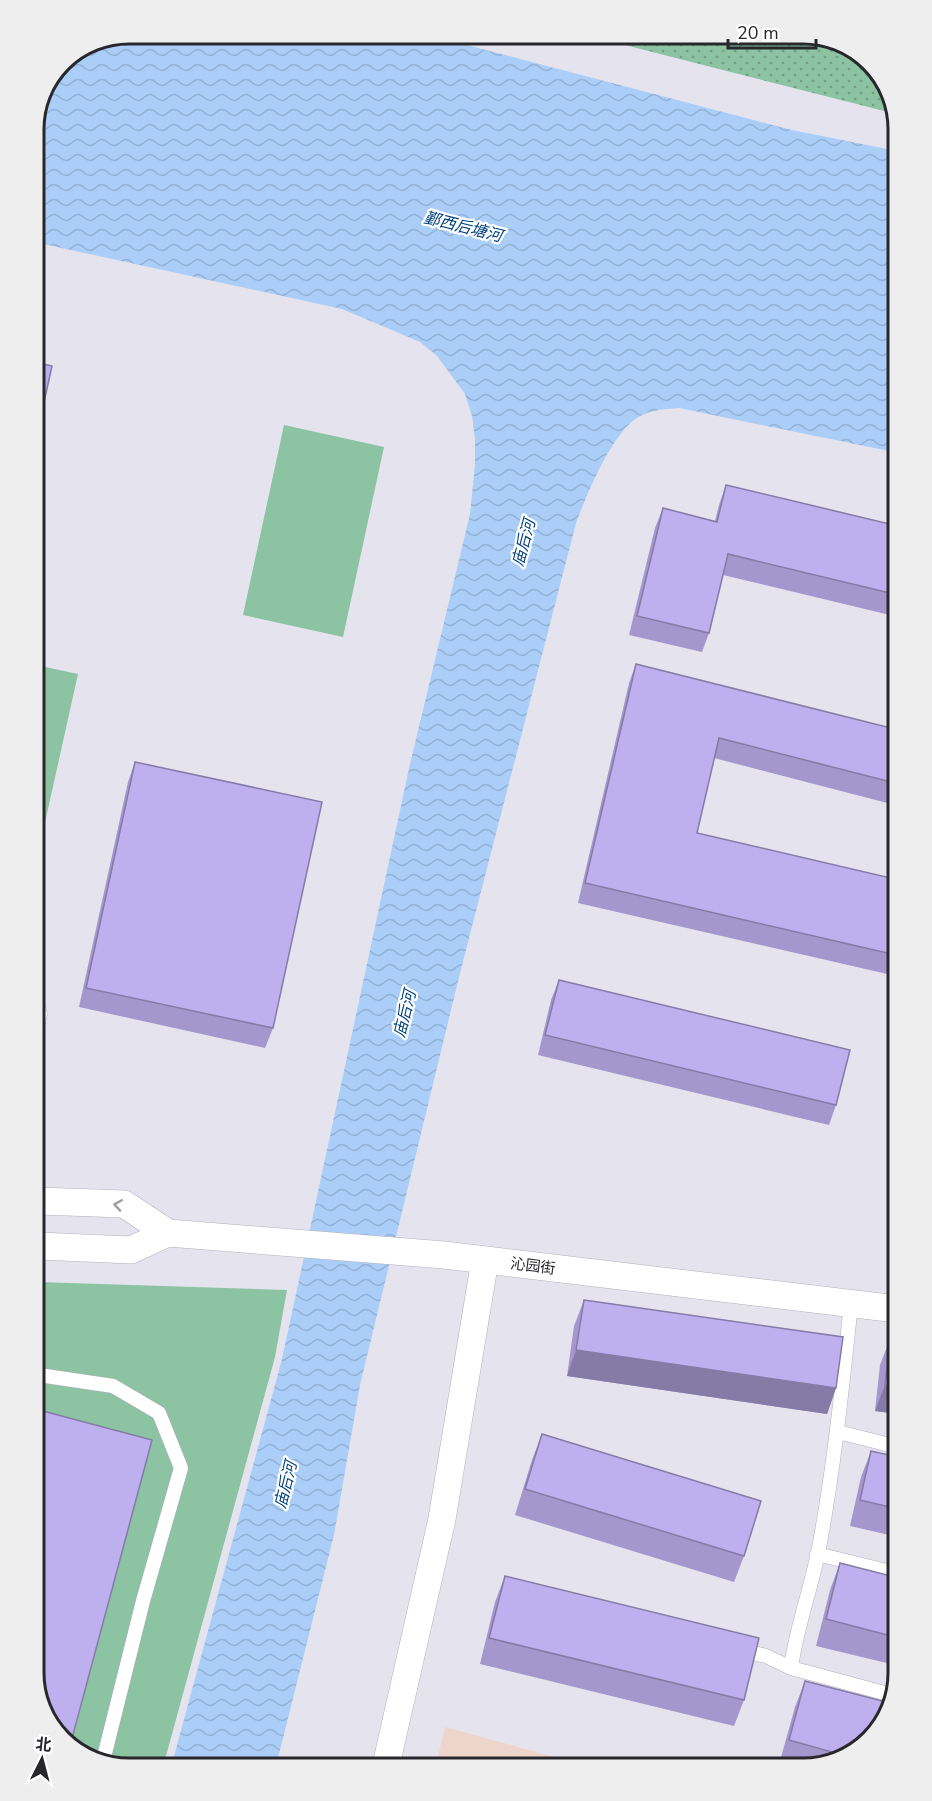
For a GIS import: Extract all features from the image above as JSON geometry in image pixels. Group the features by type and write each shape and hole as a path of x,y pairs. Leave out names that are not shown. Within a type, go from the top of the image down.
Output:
{"street":[{"name":"沁园街","path":"44,1201 124,1204 168,1233 444,1255 888,1308"},
{"name":"沁园街","path":"44,1246 130,1250 168,1233"},
{"path":"388,1757 442,1519 485,1260"}],"lane":[{"path":"792,1668 794,1648 817,1554 838,1432 851,1304"},
{"path":"44,1376 113,1386 159,1413 181,1468 143,1601 105,1754"},
{"path":"838,1432 888,1444"},
{"path":"817,1554 888,1572"},
{"path":"719,1645 766,1656 792,1668 886,1693"}],"shaded area":[{"path":"445,1727 556,1758 438,1757"}],"green space":[{"path":"621,44 820,45 846,55 864,68 877,86 887,112"},
{"path":"284,425 384,447 343,637 243,615"},
{"path":"44,667 78,674 44,827"},
{"path":"44,1282 287,1290 275,1357 166,1757 112,1756 91,1749 72,1737 72,1729 65,1729 61,1724 50,1705 45,1689"}],"water":[{"path":"117,44 463,44 792,130 888,149 888,451 679,408 656,411 634,420 616,440 586,497 576,523 459,977 360,1385 334,1535 278,1757 174,1757 282,1359 410,764 470,514 475,439 472,416 465,394 437,356 420,342 342,309 44,244 46,106 52,91 72,64 101,48"}],"building":[{"path":"44,364 52,366 44,402"},
{"path":"726,485 888,524 888,593 728,554 709,633 637,616 663,508 717,522"},
{"path":"636,664 888,727 888,781 719,738 697,833 888,877 888,953 585,883"},
{"path":"135,762 322,802 273,1028 86,988"},
{"path":"559,980 850,1050 836,1105 545,1035"},
{"path":"584,1300 843,1337 836,1388 576,1350"},
{"path":"888,1357 888,1385 885,1385"},
{"path":"44,1411 152,1440 72,1737 72,1729 65,1729 55,1715 45,1689"},
{"path":"542,1434 761,1501 744,1556 525,1489"},
{"path":"871,1451 888,1455 888,1507 860,1500"},
{"path":"840,1563 888,1575 888,1635 826,1619"},
{"path":"505,1576 759,1638 744,1700 489,1638"},
{"path":"805,1681 883,1701 868,1729 860,1737 836,1751 832,1752 789,1740"}],"water label":[{"name":"鄞西后塘河","path":"463,227"},
{"name":"庙后河","path":"524,543"},
{"name":"庙后河","path":"405,1014"},
{"name":"庙后河","path":"286,1485"}]}
